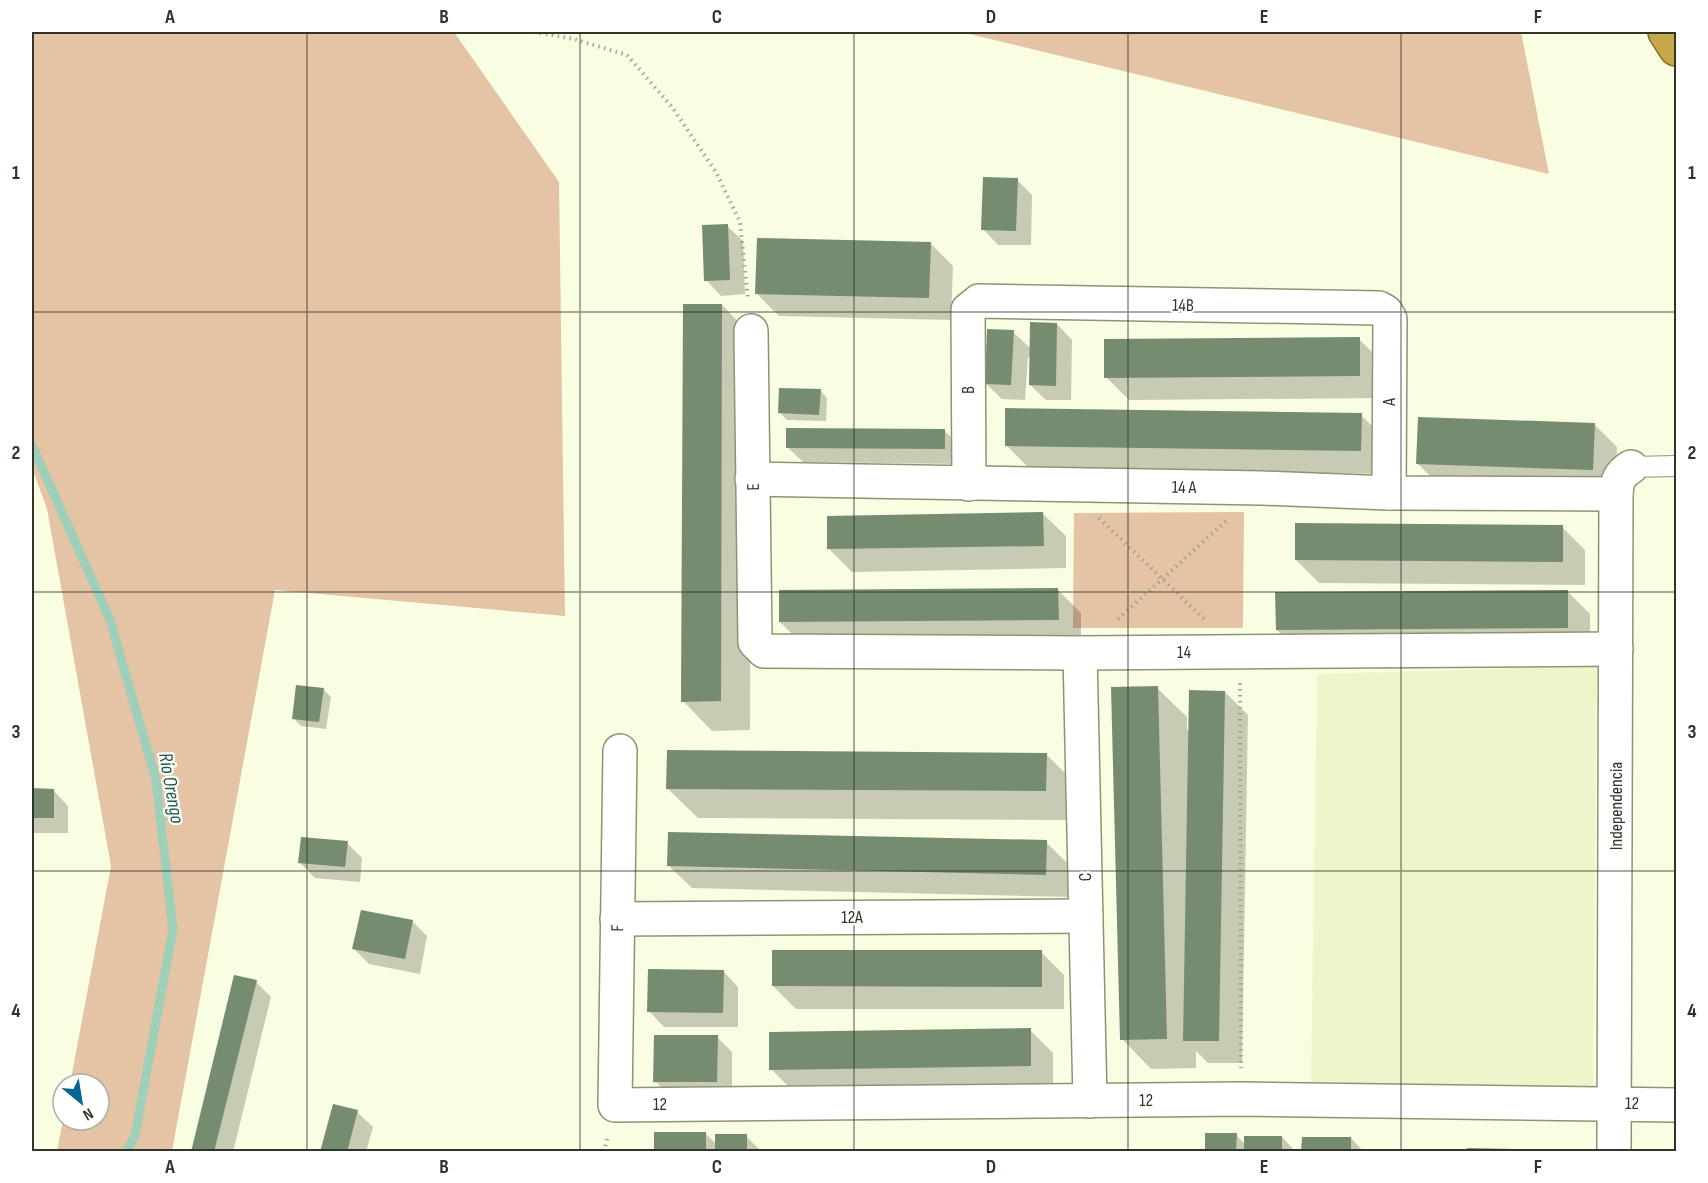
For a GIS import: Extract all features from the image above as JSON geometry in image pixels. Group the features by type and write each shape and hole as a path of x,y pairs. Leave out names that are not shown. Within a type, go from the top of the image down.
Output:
{"highway":[{"path":"1665,32 1677,49"}],"street":[{"name":"14B","path":"978,301 1379,308 1386,312"},
{"name":"B","path":"969,484 968,310 978,301"},
{"name":"A","path":"1386,312 1390,319 1389,493"},
{"name":"E","path":"751,331 755,642"},
{"name":"14 A","path":"752,479 1262,488 1389,493 1624,480"},
{"name":"Independencia","path":"1614,1152 1616,649 1624,480"},
{"name":"14","path":"755,642 764,651 1080,653 1616,649"},
{"name":"C","path":"1080,653 1090,1101"},
{"name":"F","path":"615,1105 620,751"},
{"name":"12A","path":"617,919 1086,915"},
{"name":"12","path":"615,1105 1241,1099 1677,1105"}],"lane":[{"path":"1624,480 1677,466"}],"path":[{"path":"534,32 574,39 627,56 672,107 716,172 740,222 751,331"},
{"path":"1067,486 1161,580 1240,652 1241,1099"},
{"path":"1080,653 1262,488"}],"shaded area":[{"path":"32,32 454,32 559,182 565,616 275,590 172,1151 57,1151 61,1132 111,1132 111,1072 72,1072 111,866 47,509 32,468"},
{"path":"961,32 1521,32 1549,174"},
{"path":"1244,512 1243,628 1073,628 1074,513"},
{"path":"1597,666 1593,1087 1311,1083 1317,674"}],"building":[{"path":"983,177 1018,178 1016,231 981,230"},
{"path":"728,224 730,280 704,281 702,225"},
{"path":"757,238 931,242 929,298 755,294"},
{"path":"683,304 722,304 721,701 681,702"},
{"path":"1030,322 1057,323 1056,386 1029,385"},
{"path":"987,329 1014,330 1011,385 985,384"},
{"path":"1360,337 1360,376 1104,378 1104,339"},
{"path":"779,388 821,389 819,415 778,413"},
{"path":"1005,408 1362,413 1361,451 1005,446"},
{"path":"1418,417 1595,423 1593,470 1416,464"},
{"path":"786,428 945,429 945,449 786,448"},
{"path":"1043,512 1044,546 827,549 827,516"},
{"path":"1295,523 1563,525 1563,562 1295,560"},
{"path":"1058,588 1059,620 779,622 779,590"},
{"path":"1568,590 1568,628 1276,630 1275,592"},
{"path":"296,685 324,688 319,722 292,719"},
{"path":"1158,686 1167,1039 1120,1040 1111,687"},
{"path":"1189,690 1225,691 1219,1041 1183,1041"},
{"path":"667,750 1047,753 1046,791 666,789"},
{"path":"32,788 54,789 54,818 32,818"},
{"path":"668,832 1047,840 1046,875 667,866"},
{"path":"301,837 348,841 345,867 298,863"},
{"path":"361,910 413,920 405,959 352,949"},
{"path":"772,950 1042,950 1042,987 772,986"},
{"path":"648,969 724,970 723,1013 647,1012"},
{"path":"234,975 257,980 214,1152 191,1152"},
{"path":"1031,1028 1031,1066 769,1070 769,1032"},
{"path":"654,1035 718,1035 717,1082 653,1082"},
{"path":"333,1104 358,1110 347,1152 320,1152"},
{"path":"654,1132 706,1132 706,1152 654,1152"},
{"path":"1205,1133 1237,1133 1236,1152 1205,1152"},
{"path":"715,1134 747,1134 747,1152 715,1152"},
{"path":"1244,1136 1282,1136 1282,1152 1244,1152"},
{"path":"1302,1137 1351,1137 1351,1152 1301,1152"},
{"path":"1467,1148 1514,1149 1514,1152 1467,1152"}],"waterway":[{"name":"Río Orengo","path":"32,445 110,620 156,780 173,929 135,1136 126,1152"}]}
